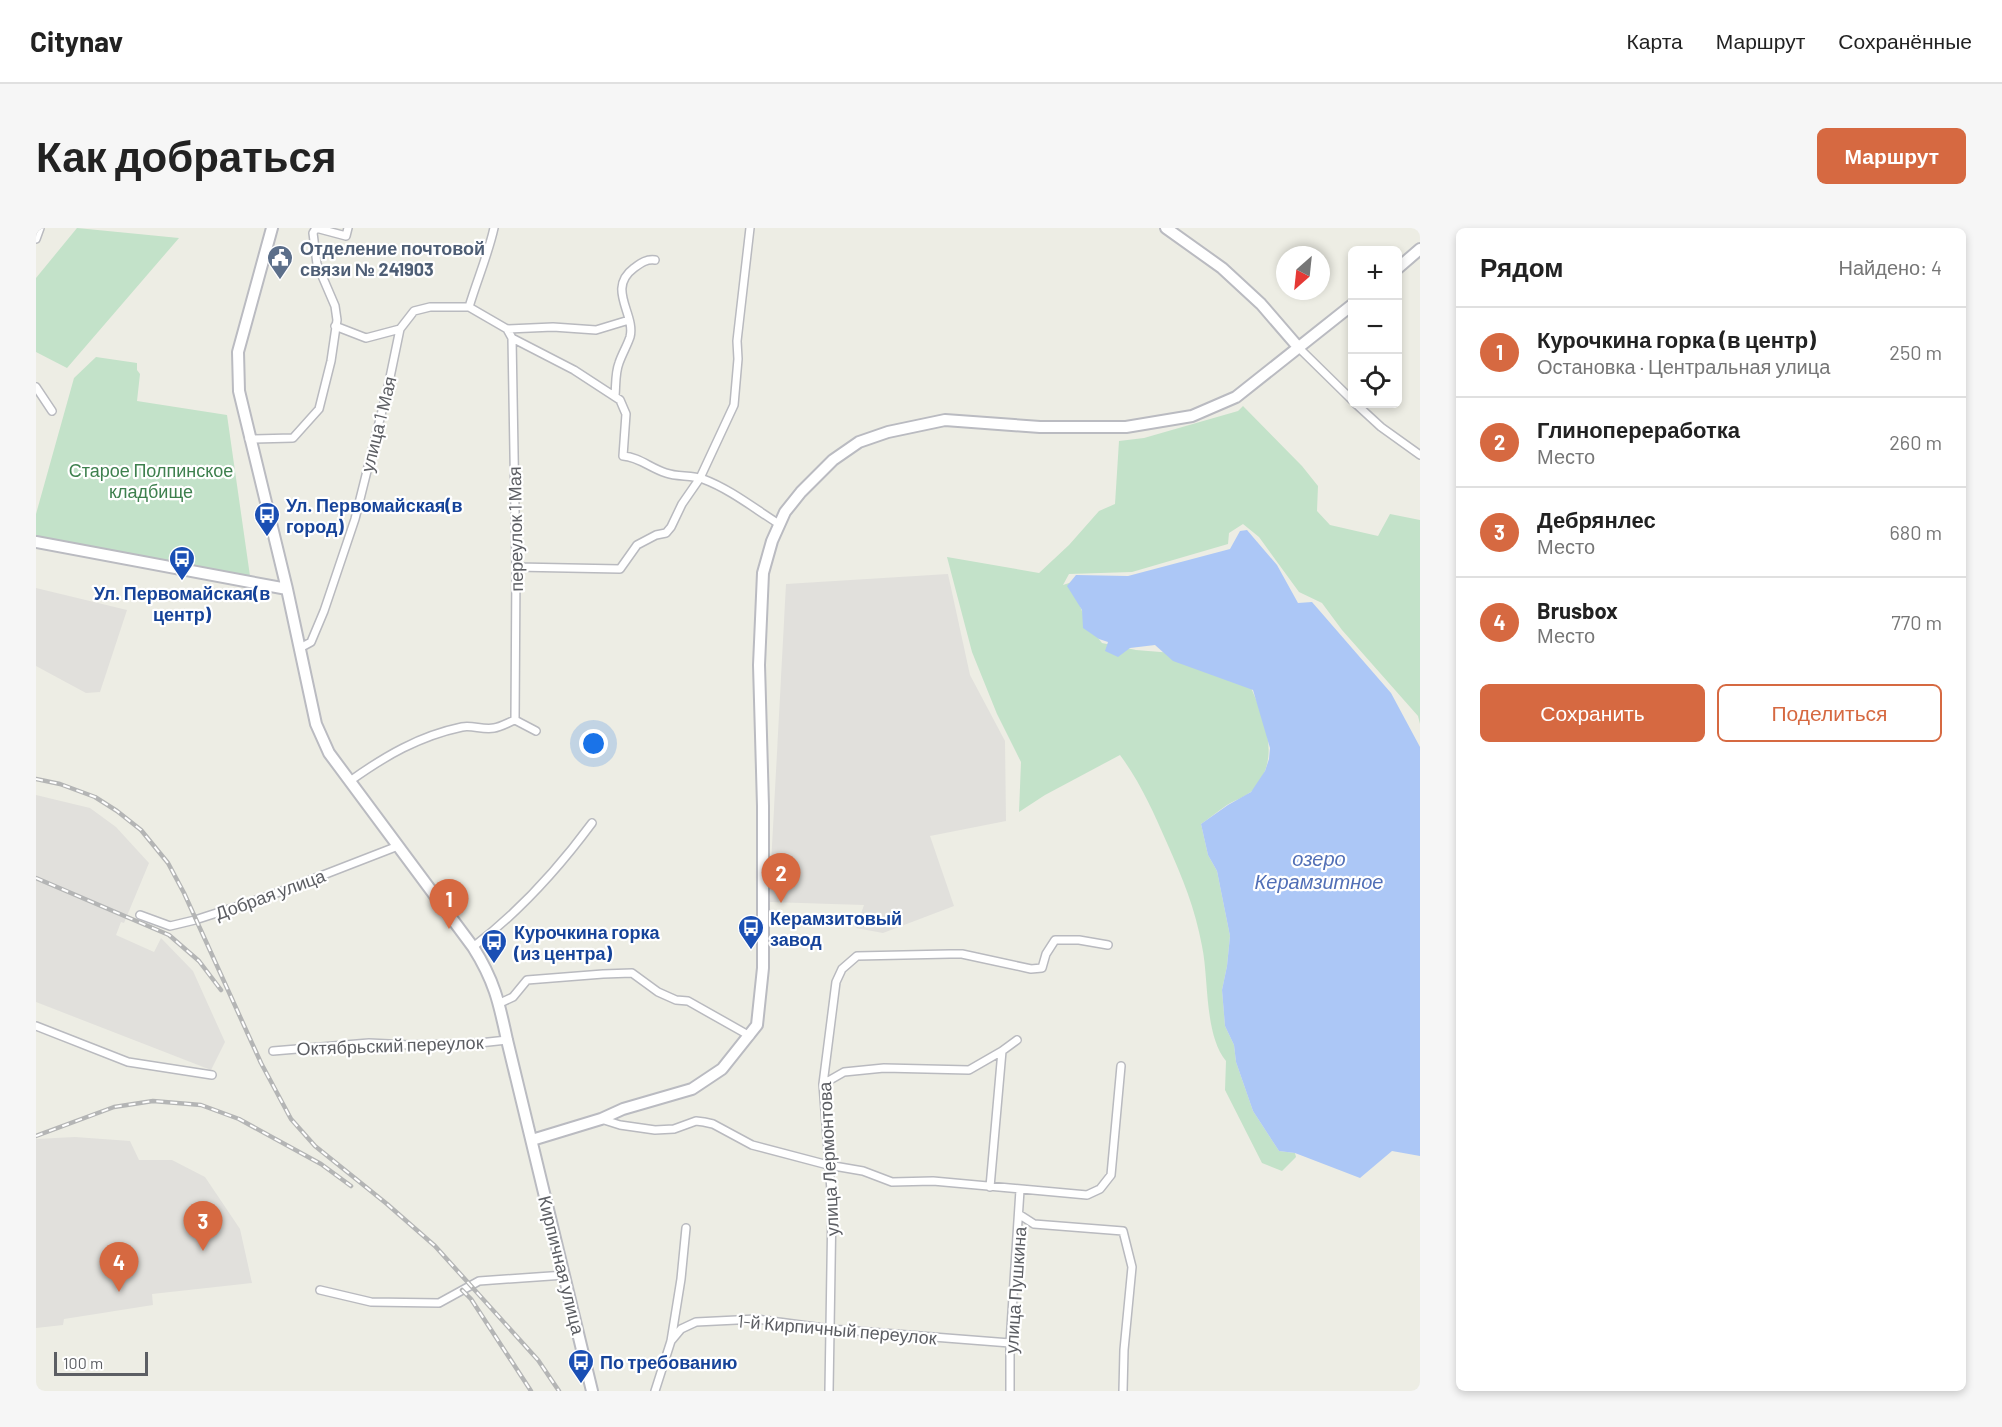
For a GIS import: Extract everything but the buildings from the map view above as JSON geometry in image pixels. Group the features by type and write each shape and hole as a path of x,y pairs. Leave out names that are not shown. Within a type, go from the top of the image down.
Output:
{"street":[{"path":"36,239 40,228"},
{"name":"Кирпичная улица","path":"272,228 238,352 239,391 287,589 317,730 329,753 473,947 488,972 500,1003 592,1391"},
{"path":"249,439 293,438 319,409 331,361 335,306 317,264 313,233 316,228 346,236 348,228"},
{"path":"469,307 489,254 494,228"},
{"path":"516,567 620,569 637,545 666,532 671,527 682,504 700,478 734,405 738,359 737,341 750,228"},
{"path":"1166,228 1222,268 1261,304 1299,348 1348,395"},
{"path":"1402,265 1420,249"},
{"path":"615,396 618,367 630,336 629,320 621,298 623,285 629,272 645,261 655,260"},
{"path":"335,326 366,338 400,329 414,311 430,307 469,307 507,329 512,338 574,370 615,396 623,405 626,423 623,456 634,457 668,474 700,478 779,524"},
{"path":"532,1140 601,1119 623,1109 692,1089 722,1069 757,1025 763,968 763,806 759,664 763,573 779,524 801,492 833,460 859,442 888,432 945,420 1040,427 1126,427 1192,416 1236,397 1348,309"},
{"path":"507,329 553,327 596,330 629,320"},
{"name":"улица 1 Мая","path":"300,648 311,642 355,519 400,329"},
{"name":"переулок 1 Мая","path":"512,338 516,567 515,720"},
{"path":"36,387 52,411"},
{"path":"1360,408 1381,427 1420,455"},
{"path":"36,542 287,589"},
{"path":"350,781 380,760 412,742 465,726 493,729 515,720 536,731"},
{"path":"473,947 531,896 572,851 592,824"},
{"name":"Добрая улица","path":"140,915 170,926 195,920 269,896 398,846"},
{"name":"улица Лермонтова","path":"829,1391 832,1204 822,1083 836,982 842,969 857,956 962,954 1031,969 1042,968 1046,954 1055,940 1079,940 1108,945"},
{"path":"500,1003 513,997 527,980 632,974 658,992 676,1000 688,1001 750,1036"},
{"path":"36,1026 128,1062 212,1075"},
{"name":"Октябрьский переулок","path":"273,1051 369,1042 409,1045 470,1044 507,1040"},
{"path":"822,1083 844,1072 874,1069 969,1070 1017,1040"},
{"path":"990,1187 1002,1051"},
{"path":"601,1119 620,1125 655,1130 674,1129 696,1121 704,1122 717,1126 752,1145 828,1165 863,1171 892,1182 933,1181 1087,1195 1100,1189 1111,1175 1121,1066"},
{"name":"улица Пушкина","path":"1010,1391 1010,1343 1020,1190"},
{"path":"1020,1215 1034,1224 1124,1231 1132,1267 1124,1350 1123,1391"},
{"path":"655,1391 670,1341 681,1279 686,1228"},
{"path":"320,1290 371,1302 439,1303 479,1281 565,1275"},
{"name":"1-й Кирпичный переулок","path":"670,1341 681,1329 696,1322 757,1319 831,1329 1010,1343"}],"shaded area":[{"path":"948,574 970,675 1005,741 1006,821 930,836 954,906 883,933 856,928 864,905 769,902 786,584"},
{"path":"36,588 127,610 100,692 86,693 36,666"},
{"path":"36,795 90,808 116,827 149,863 124,923 121,922 116,935 154,952 161,938 193,971 225,1042 211,1070 36,1002"},
{"path":"75,1137 130,1141 139,1160 172,1160 205,1177 240,1229 252,1283 152,1294 153,1305 64,1319 63,1325 36,1328 36,1139"}],"green space":[{"path":"77,228 179,238 67,368 36,352 36,278"},
{"name":"Старое Полпинское кладбище","path":"96,357 137,363 137,370 140,374 137,401 227,415 250,576 36,538 36,514 74,378"},
{"path":"1243,406 1302,466 1318,486 1317,511 1330,525 1378,536 1390,514 1420,520 1420,724 1418,716 1342,630 1322,603 1299,592 1259,537 1243,524 1229,533 1228,544 1132,572 1069,574 1063,585 1075,581 1083,614 1102,643 1136,650 1185,654 1249,683 1260,710 1268,738 1269,752 1267,766 1261,779 1252,791 1227,805 1201,824 1208,855 1217,871 1230,936 1222,990 1225,1026 1234,1045 1236,1062 1253,1111 1279,1151 1295,1153 1296,1157 1282,1171 1262,1163 1225,1090 1226,1061 1214,1036 1208,1006 1202,946 1196,919 1178,869 1140,786 1120,755 1045,795 1019,812 1021,762 997,714 972,652 947,557 1039,573 1069,545 1099,511 1115,504 1119,441 1144,438 1238,411"}],"water":[{"name":"озеро Керамзитное","path":"1247,530 1277,565 1298,603 1312,602 1391,693 1420,747 1420,1156 1392,1151 1360,1178 1295,1153 1279,1151 1253,1111 1236,1062 1234,1045 1225,1026 1222,990 1230,936 1217,871 1208,855 1201,824 1251,792 1265,771 1270,748 1253,690 1173,661 1155,645 1130,648 1118,657 1105,651 1108,642 1083,628 1082,610 1067,586 1076,575 1128,576 1230,549 1240,531"}],"railway":[{"path":"36,779 60,784 95,797 141,830 168,863 184,893 261,1063 291,1119 315,1146 435,1246 538,1360 559,1391"},
{"path":"36,878 169,935 199,961 221,990"},
{"path":"36,1136 114,1107 153,1101 201,1105 239,1119 321,1164 351,1186"},
{"path":"462,1290 471,1299 531,1391"}],"place":[{"name":"Отделение почтовой связи № 241903","path":"280,281"},
{"name":"Ул. Первомайская(в город)","path":"267,538"},
{"name":"Ул. Первомайская(в центр)","path":"182,582"},
{"name":"Глинопереработка","path":"781,903"},
{"name":"Курочкина горка (в центр)","path":"449,929"},
{"name":"Керамзитовый завод","path":"751,951"},
{"name":"Курочкина горка (из центра)","path":"494,965"},
{"name":"Дебрянлес","path":"203,1251"},
{"name":"Brusbox","path":"119,1292"},
{"name":"По требованию","path":"581,1385"}]}
